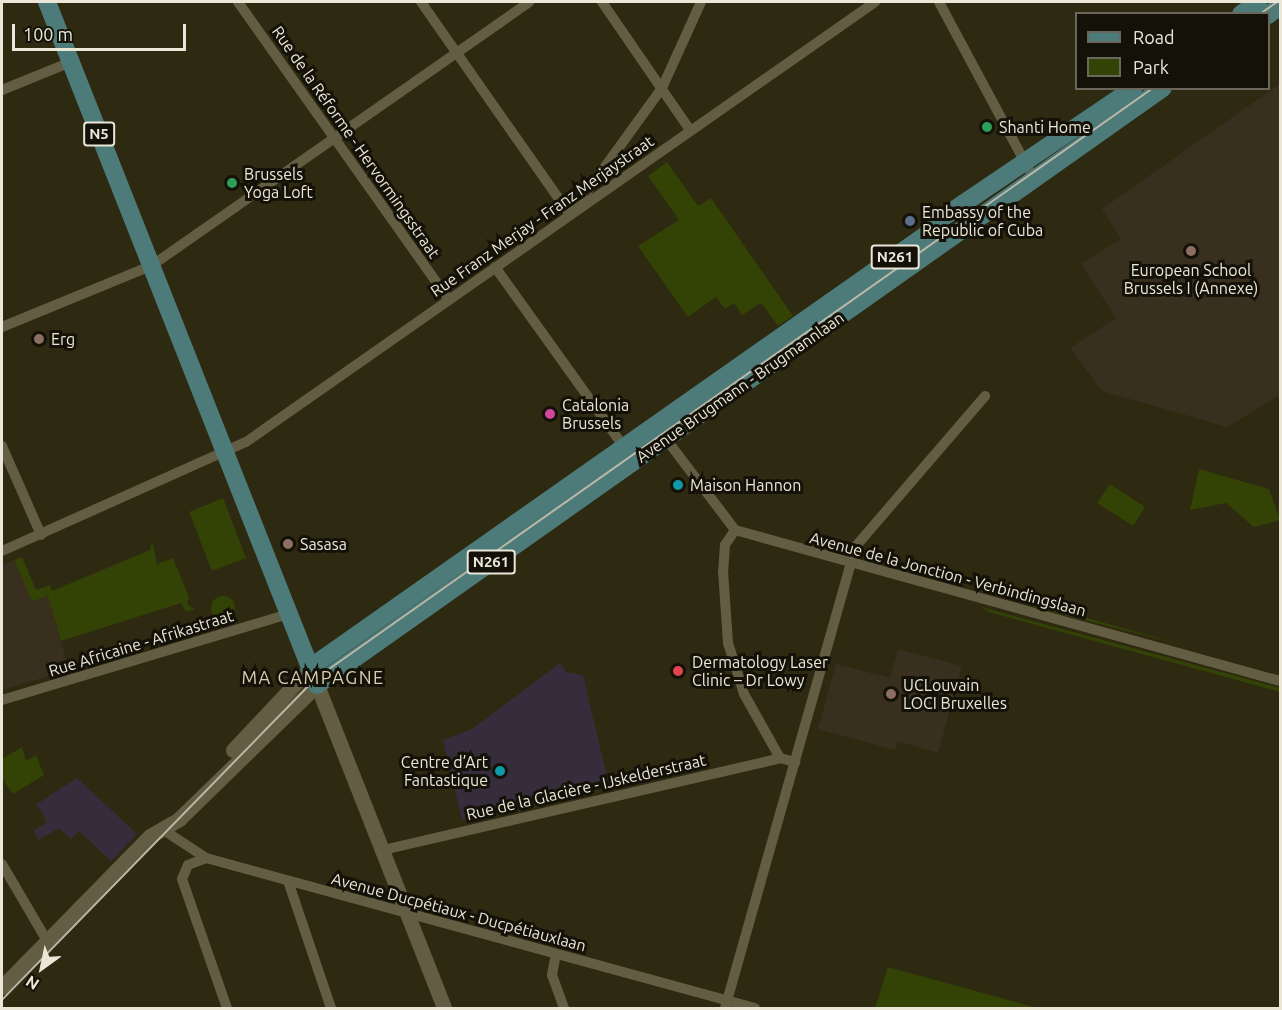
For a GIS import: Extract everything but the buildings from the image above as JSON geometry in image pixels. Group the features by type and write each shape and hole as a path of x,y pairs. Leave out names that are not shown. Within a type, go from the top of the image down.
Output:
{"main road":[{"name":"N5","path":"47,2 444,1008"},
{"path":"1244,12 1258,2"},
{"name":"Avenue Brugmann - Brugmannlaan","path":"661,432 1024,163 1131,90"},
{"name":"Avenue Brugmann - Brugmannlaan","path":"314,676 661,432 1035,181 1160,90"},
{"name":"N261","path":"2,997 49,944 162,829 179,819 314,676"},
{"name":"N261","path":"2,987 49,944"}],"street":[{"name":"Rue de la Réforme - Hervormingsstraat","path":"238,2 448,300"},
{"path":"421,2 570,215 662,88 701,2"},
{"path":"2,327 151,266 529,2"},
{"path":"602,2 690,130"},
{"name":"Rue Franz Merjay - Franz Merjaystraat","path":"2,551 225,454 875,2"},
{"path":"939,2 1035,181"},
{"path":"2,90 71,62"},
{"path":"495,267 629,454"},
{"path":"726,1005 856,546 985,396"},
{"path":"661,432 735,530 725,545 723,571 728,643 744,694 780,758"},
{"path":"2,446 41,535"},
{"name":"Avenue de la Jonction - Verbindingslaan","path":"735,530 850,564 1281,681"},
{"name":"Rue Africaine - Afrikastraat","path":"2,700 288,614"},
{"name":"Rue de la Glacière - IJskelderstraat","path":"383,850 780,758 795,762"},
{"name":"Avenue Ducpétiaux - Ducpétiauxlaan","path":"162,829 206,858 556,954 726,1005 755,1008"},
{"path":"206,858 188,865 182,879 227,1008"},
{"path":"2,864 49,944"},
{"path":"288,881 331,1008"},
{"path":"556,954 552,975 564,1008"}],"shaded area":[{"name":"European School Brussels I (Annexe)","path":"1280,84 1280,395 1227,427 1102,391 1070,348 1116,318 1081,264 1121,239 1102,209"},
{"path":"14,560 32,601 48,596 69,670 2,690 2,565"},
{"name":"UCLouvain LOCI Bruxelles","path":"898,649 962,666 938,753 897,741 895,750 818,729 836,664 890,678"},
{"path":"560,663 566,672 583,675 609,785 462,820 443,740 472,729"},
{"path":"77,778 137,834 111,861 79,831 71,839 59,828 39,840 33,831 47,822 37,804"}],"green space":[{"path":"667,162 698,206 711,198 793,316 778,326 761,303 742,315 734,303 725,309 716,297 688,317 638,246 679,220 648,176"},
{"path":"1199,469 1269,489 1280,520 1254,527 1226,503 1190,510"},
{"path":"1110,484 1145,507 1133,526 1097,503"},
{"path":"223,498 246,558 212,571 189,512"},
{"path":"152,541 157,564 173,558 189,597 187,604 195,609 186,612 181,603 61,641 48,596 32,601 14,560 22,557 36,590 50,585 52,591 150,550"},
{"path":"223,596 228,597 234,603 234,613 228,619 223,620 218,619 212,613 211,608 212,603 218,597"},
{"path":"1030,602 1183,645 1033,607"},
{"path":"981,607 1280,688 1280,692 989,612"},
{"path":"22,747 26,761 36,755 44,775 13,794 2,778 2,759"},
{"path":"888,967 1034,1007 875,1008"}],"tram line":[{"path":"1263,12 1277,2"},
{"path":"2,1000 315,679 1150,90"}],"place":[{"name":"Shanti Home","path":"987,127"},
{"name":"Brussels Yoga Loft","path":"232,183"},
{"name":"Embassy of the Republic of Cuba","path":"910,221"},
{"name":"European School Brussels I (Annexe)","path":"1191,251"},
{"name":"Erg","path":"39,339"},
{"name":"Catalonia Brussels","path":"550,414"},
{"name":"Maison Hannon","path":"678,485"},
{"name":"Sasasa","path":"288,544"},
{"name":"Dermatology Laser Clinic – Dr Lowy","path":"678,671"},
{"name":"UCLouvain LOCI Bruxelles","path":"891,694"},
{"name":"Centre d’Art Fantastique","path":"500,771"}],"district":[{"name":"MA CAMPAGNE","path":"313,677"}]}
